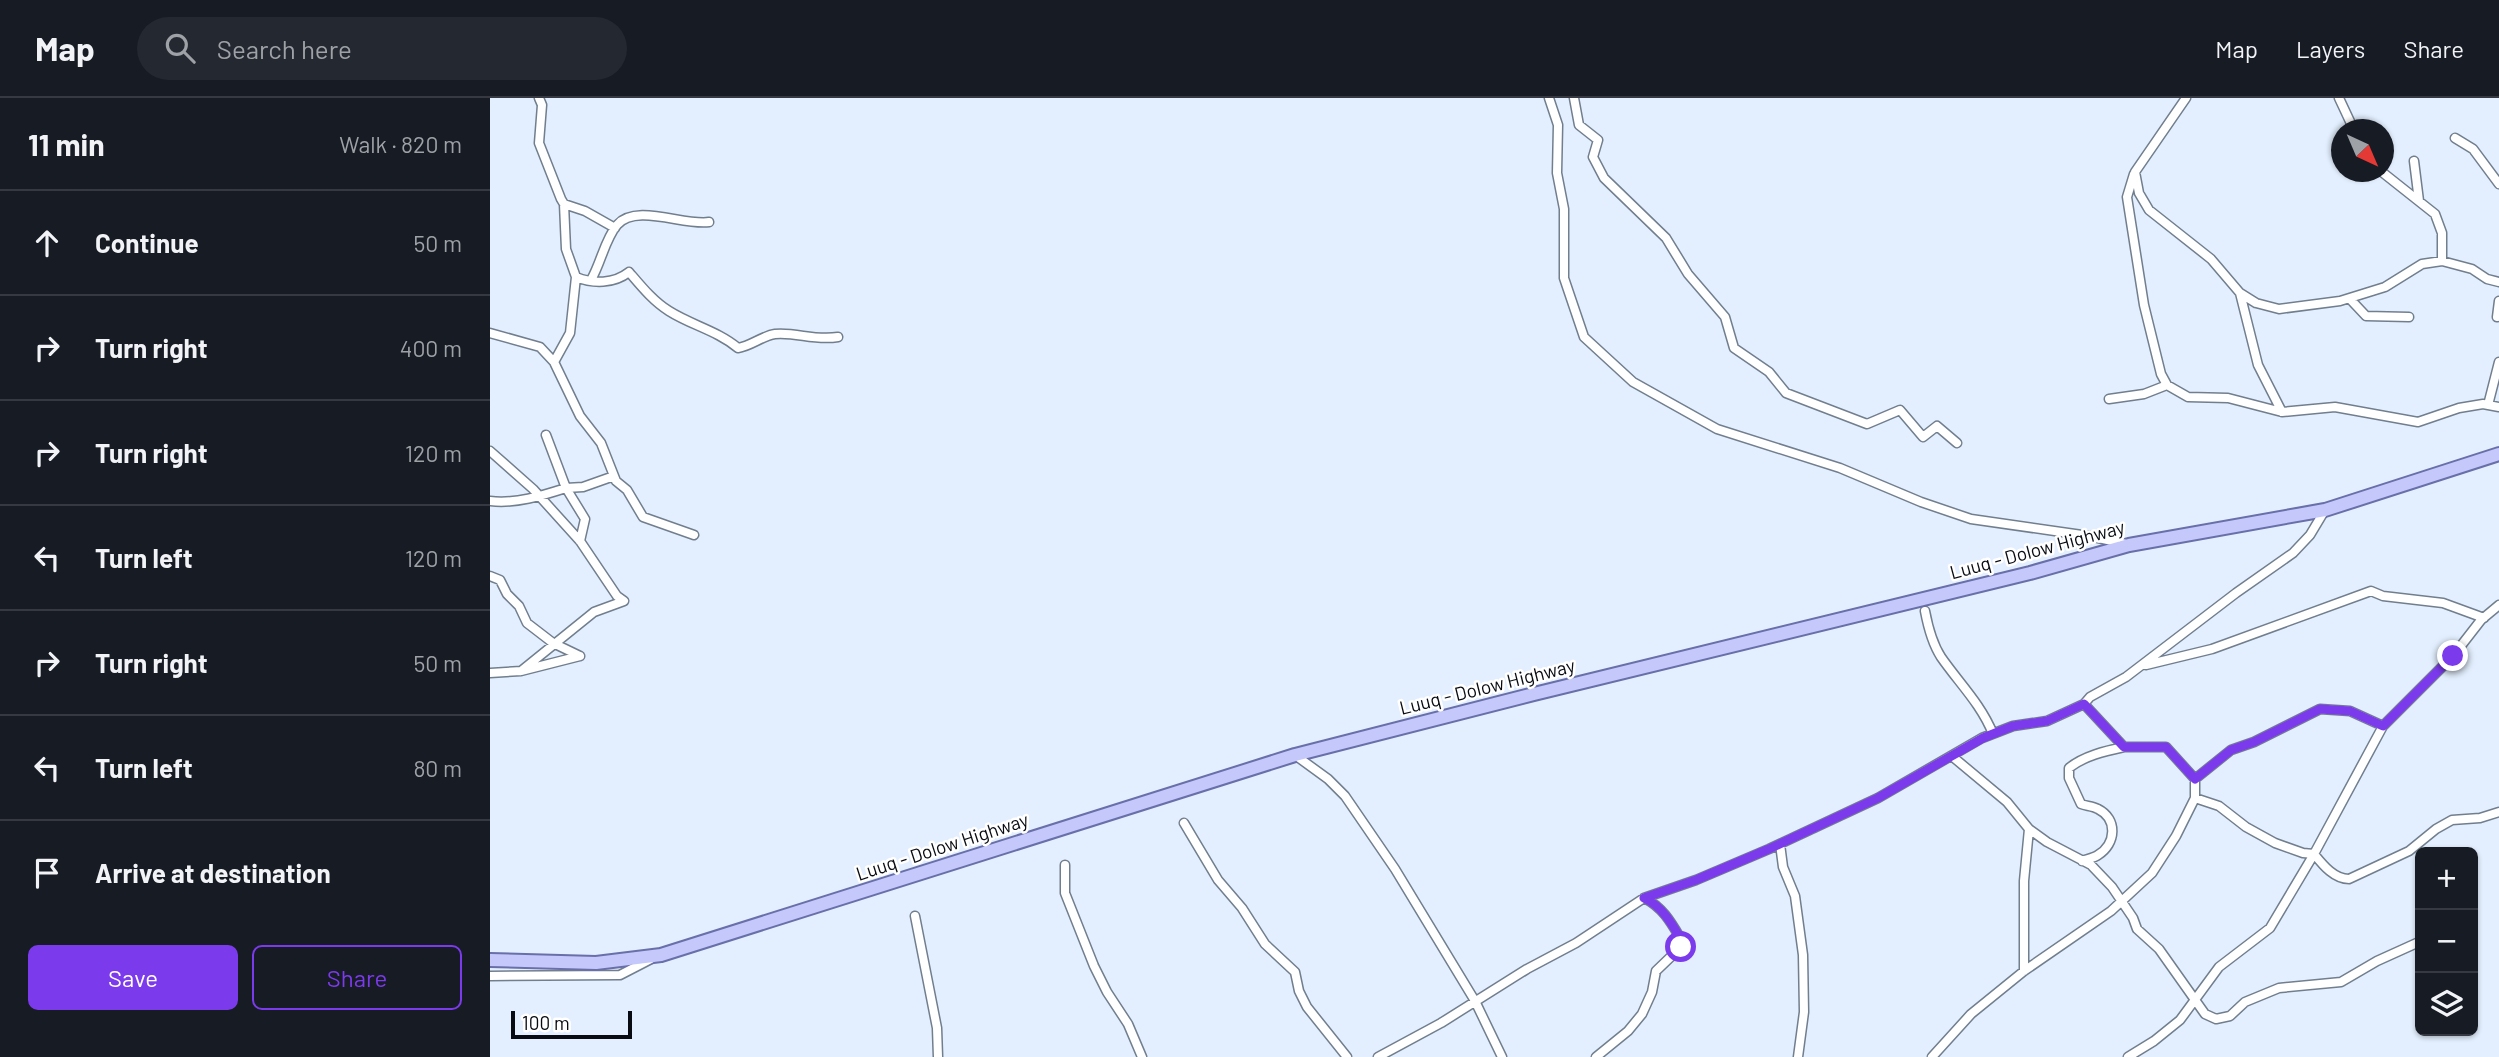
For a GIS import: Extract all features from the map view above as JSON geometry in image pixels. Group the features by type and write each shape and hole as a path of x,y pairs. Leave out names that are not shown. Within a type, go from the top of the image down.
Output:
{"main road":[{"name":"Luuq - Dolow Highway","path":"490,960 596,963 661,955 1295,755 2030,573 2129,545 2325,510 2499,454"}],"street":[{"path":"539,98 542,113 539,143 564,204 566,249 576,276 570,332 554,362"},
{"path":"1549,98 1558,125 1557,173 1564,209 1564,278 1584,337 1633,382 1717,429 1840,468 1970,519 2090,536 2129,545"},
{"path":"1574,98 1579,125 1598,140 1593,157 1604,178 1666,239 1688,274 1725,317 1734,348 1769,372 1786,393 1867,424 1900,410 1923,437 1937,426 1957,443"},
{"path":"2186,98 2135,172 2127,197 2144,304 2161,374 2167,385 2188,397 2228,398 2282,412 2335,407 2418,422 2459,408 2488,405 2499,407"},
{"path":"2339,98 2349,119"},
{"path":"2455,138 2473,149 2499,184"},
{"path":"2414,161 2419,201"},
{"path":"2135,172 2139,192 2149,210 2211,260 2240,293 2256,303 2278,309 2350,299 2385,287 2422,264 2442,261 2472,269 2487,279 2499,282"},
{"path":"2394,181 2435,214 2440,225 2442,261"},
{"path":"564,204 586,211 615,228"},
{"path":"591,280 615,228 625,219 632,216 655,216 709,222"},
{"path":"576,276 607,282 619,279 629,272 659,304 728,339 738,348 774,334 797,335 818,340 838,337"},
{"path":"2240,293 2258,365 2282,412"},
{"path":"2350,299 2366,316 2409,317"},
{"path":"2497,317 2499,300"},
{"path":"490,333 540,347 554,362 579,416 601,443 614,476 627,490 643,517 694,535"},
{"path":"2488,405 2499,362"},
{"path":"2109,399 2144,394 2167,385"},
{"path":"546,435 566,488 584,519 580,541"},
{"path":"490,451 540,497 580,541 617,596 624,601 594,612 552,643 521,671"},
{"path":"490,501 505,502 540,497 566,488 583,487 614,476"},
{"path":"1378,1057 1576,943 1644,898 1696,880 1878,798 1993,734 2013,726 2047,721 2084,704 2090,697 2140,667 2293,553 2310,535 2325,510"},
{"path":"490,576 500,580 527,622 552,643 580,656 521,671 490,673"},
{"path":"2140,667 2211,649 2371,591 2383,596 2443,603 2484,618"},
{"path":"2128,1057 2180,1020 2219,967 2270,928 2314,854 2383,726 2453,656 2484,618 2498,609"},
{"path":"1925,611 1931,636 1940,656 1969,692 1987,719 1993,734"},
{"path":"2084,704 2124,747"},
{"path":"2195,779 2231,750 2254,742 2320,709 2350,711 2383,726"},
{"path":"1931,1057 1971,1014 2024,971 2111,911 2152,873 2176,836 2195,798 2195,779 2166,747 2124,747 2104,751 2069,768 2069,778 2081,804 2098,808 2109,818 2113,832 2110,845 2096,857 2082,860"},
{"path":"1295,755 1328,779 1345,796 1395,869 1475,1001 1502,1057"},
{"path":"1953,757 2007,802 2029,829 2091,865 2112,887 2137,929 2159,949 2205,1014 2216,1019 2230,1016 2245,1002 2279,988 2341,982 2415,943"},
{"path":"2195,798 2219,806 2246,827 2275,843 2314,854 2328,870 2342,879 2409,851 2452,820 2480,818 2499,811"},
{"path":"1184,823 1218,880 1242,908 1265,944 1295,972 1299,991 1307,1007 1347,1057"},
{"path":"2024,971 2024,881 2029,829"},
{"path":"1780,844 1783,867 1795,897 1803,955 1804,1012 1798,1057"},
{"path":"1065,865 1065,892 1074,917 1098,975 1128,1024 1142,1057"},
{"path":"1596,1057 1628,1031 1642,1014 1652,992 1656,971 1681,947 1682,941 1669,920 1656,904 1644,898"},
{"path":"915,916 937,1028 938,1057"},
{"path":"490,976 620,975 661,955"}],"route":[{"path":"1681,947 1682,941 1669,920 1656,904 1644,898 1696,880 1780,844 1878,798 1983,738 2013,726 2047,721 2084,704 2124,747 2166,747 2195,779 2231,750 2254,742 2320,709 2350,711 2383,726 2453,656"}]}
